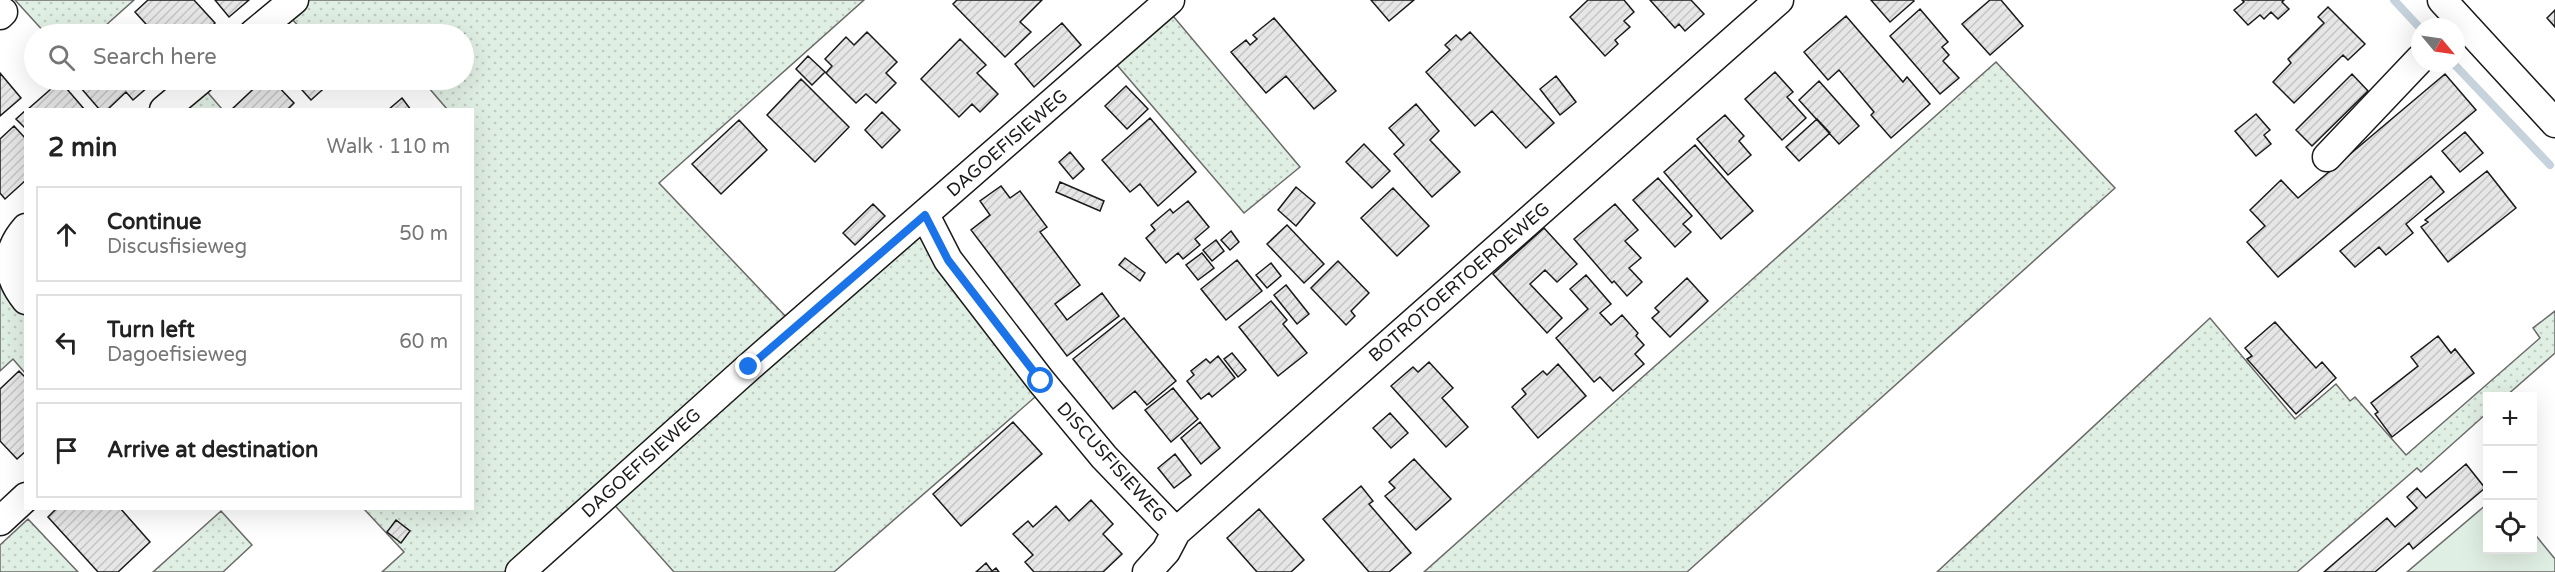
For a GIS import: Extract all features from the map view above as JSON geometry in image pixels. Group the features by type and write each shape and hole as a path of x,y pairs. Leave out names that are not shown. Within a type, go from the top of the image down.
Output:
{"street":[{"path":"265,24 294,0"},
{"name":"DAGOEFISIEWEG","path":"520,572 749,367 1170,0"},
{"name":"BOTROTOERTOEROEWEG","path":"1147,572 1166,551 1176,532 1779,0"},
{"path":"2450,15 2555,123"},
{"path":"2327,157 2411,68"},
{"path":"166,108 188,90"},
{"name":"DISCUSFISIEWEG","path":"925,215 948,260 1041,381 1104,457 1176,532"},
{"path":"24,231 15,242 10,260 12,275 24,296"},
{"path":"0,521 24,499"}],"green space":[{"path":"15,0 134,0 107,24 37,24"},
{"path":"308,0 864,0 659,183 789,320 504,572 382,572 404,552 365,510 474,510 474,108 446,108 431,90 474,90 474,24 297,24 290,17"},
{"path":"1168,10 1300,167 1244,213 1111,58"},
{"path":"1996,62 2115,188 1687,572 1424,572"},
{"path":"199,90 206,90 221,108 177,108"},
{"path":"921,235 1042,391 834,572 674,572 610,500"},
{"path":"0,242 3,245 24,309 24,372 13,359 0,371"},
{"path":"2555,311 2555,353 2511,392 2483,392 2483,417 2421,472 2417,468 2297,572 1937,572 2210,318 2295,419 2336,384 2350,401 2355,397 2406,455 2540,338 2533,328"},
{"path":"2483,507 2483,554 2537,554 2537,537 2555,559 2555,572 2407,572"},
{"path":"221,511 252,545 223,572 153,572"},
{"path":"28,519 78,572 0,572 0,545"}],"building":[{"path":"148,0 194,0 215,23 146,24 135,12"},
{"path":"215,0 249,0 229,17"},
{"path":"957,0 1042,0 1020,22 1031,32 1005,57 953,4"},
{"path":"1371,0 1414,0 1389,21"},
{"path":"1588,0 1624,0 1634,12 1624,21 1630,27 1615,40 1618,44 1605,56 1570,17"},
{"path":"1650,0 1691,0 1704,14 1685,31 1679,24 1675,28"},
{"path":"1871,0 1913,0 1914,1 1890,22"},
{"path":"1990,0 2001,0 2023,26 1990,55 1962,24"},
{"path":"2242,0 2284,0 2282,2 2289,9 2278,19 2271,12 2264,19 2260,15 2248,25 2234,10 2244,2"},
{"path":"2328,7 2365,44 2348,60 2343,55 2294,103 2273,82 2291,63 2288,59 2324,23 2318,17"},
{"path":"1920,9 1948,42 1942,47 1949,55 1943,61 1959,78 1940,94 1890,36"},
{"path":"2555,10 2555,27 2547,18"},
{"path":"1846,16 1903,82 1907,77 1930,104 1891,138 1871,115 1874,112 1839,70 1828,80 1804,52"},
{"path":"1274,18 1336,91 1314,109 1286,76 1266,93 1231,52 1246,40 1250,45 1257,39 1253,35"},
{"path":"1062,23 1081,45 1034,87 1015,64"},
{"path":"867,32 897,62 886,73 896,83 876,103 866,94 856,103 826,73 832,66 825,59 846,37 854,45"},
{"path":"1470,32 1554,123 1526,148 1492,111 1475,126 1426,72 1450,50 1445,45 1456,35 1461,40"},
{"path":"960,39 986,65 977,73 998,94 980,112 972,104 959,117 921,79"},
{"path":"808,56 825,72 812,85 796,69"},
{"path":"1775,72 1793,92 1787,97 1806,118 1782,140 1745,99"},
{"path":"0,73 21,98 0,116"},
{"path":"2352,74 2368,91 2312,146 2296,130"},
{"path":"2445,74 2476,110 2278,277 2247,242 2265,226 2250,210 2281,180 2298,198"},
{"path":"1556,76 1576,102 1560,115 1540,89"},
{"path":"801,79 849,127 815,162 767,115"},
{"path":"1819,81 1859,126 1839,144 1799,100"},
{"path":"1126,86 1148,109 1127,129 1105,106"},
{"path":"50,90 68,90 83,108 29,108"},
{"path":"83,90 144,90 133,100 126,92 109,108 98,108"},
{"path":"252,90 282,90 294,103 289,108 233,108"},
{"path":"302,90 322,90 311,100"},
{"path":"402,98 410,108 390,108"},
{"path":"1416,104 1439,131 1430,140 1460,172 1432,197 1394,154 1404,145 1389,128"},
{"path":"24,112 24,127 16,119"},
{"path":"882,112 900,130 882,148 865,130"},
{"path":"2256,114 2270,130 2264,135 2271,144 2256,156 2235,131"},
{"path":"1725,115 1744,136 1739,141 1751,155 1728,175 1697,139"},
{"path":"1150,118 1196,172 1158,206 1140,184 1130,192 1102,160"},
{"path":"1817,119 1830,133 1799,161 1786,147"},
{"path":"739,120 767,150 721,194 692,164"},
{"path":"14,126 24,137 24,182 5,199 0,193 0,139"},
{"path":"2465,132 2483,153 2460,172 2442,151"},
{"path":"1364,144 1390,171 1372,188 1346,162"},
{"path":"1695,145 1753,211 1721,239 1664,172"},
{"path":"1070,152 1084,169 1073,179 1059,162"},
{"path":"2487,171 2516,208 2448,262 2421,227 2428,222 2425,220"},
{"path":"2431,176 2444,192 2406,224 2413,233 2386,255 2379,247 2355,267 2340,251"},
{"path":"1658,178 1692,216 1683,224 1691,232 1675,247 1633,200"},
{"path":"1060,182 1104,201 1100,211 1056,192"},
{"path":"1001,186 1010,198 1020,191 1047,227 1040,232 1080,285 1055,304 1067,320 1102,293 1119,316 1067,356 971,230 990,215 980,201"},
{"path":"1296,187 1315,203 1296,226 1278,210"},
{"path":"1393,188 1429,226 1397,256 1361,218"},
{"path":"1188,201 1209,227 1195,239 1200,245 1183,259 1178,253 1166,263 1146,238 1155,230 1151,225 1170,209 1173,213"},
{"path":"873,204 885,216 855,245 843,233"},
{"path":"1615,204 1638,230 1625,241 1641,258 1629,268 1642,282 1627,296 1614,281 1612,283 1574,239"},
{"path":"1287,225 1324,264 1304,283 1267,244"},
{"path":"1544,228 1577,264 1557,282 1545,270 1530,284 1562,318 1547,333 1493,274"},
{"path":"1231,231 1239,242 1230,250 1221,240"},
{"path":"1216,240 1224,251 1212,261 1203,250"},
{"path":"1202,253 1214,268 1198,280 1186,265"},
{"path":"1125,258 1145,273 1140,281 1119,265"},
{"path":"1237,260 1262,291 1226,320 1201,289"},
{"path":"1338,261 1369,293 1351,311 1355,316 1346,325 1311,288"},
{"path":"1271,263 1281,276 1267,288 1256,275"},
{"path":"1586,275 1611,304 1600,313 1611,325 1622,315 1638,333 1636,336 1644,345 1635,354 1644,364 1613,391 1600,377 1594,382 1556,338 1588,309 1570,289"},
{"path":"1687,278 1708,301 1670,337 1652,318 1659,312 1655,308"},
{"path":"1286,285 1309,314 1297,324 1274,295"},
{"path":"1271,301 1287,320 1283,324 1307,353 1278,376 1239,327"},
{"path":"1124,318 1176,381 1147,405 1135,391 1113,409 1073,359"},
{"path":"2275,322 2316,368 2322,362 2336,378 2296,414 2247,359 2252,356 2245,348"},
{"path":"2438,336 2451,353 2455,349 2474,373 2392,437 2375,414 2378,412 2371,403 2418,366 2411,357"},
{"path":"1232,353 1246,370 1238,377 1224,359"},
{"path":"1218,356 1235,378 1212,397 1209,393 1201,399 1187,381 1194,375 1191,371 1206,359 1210,363"},
{"path":"1429,362 1453,388 1442,398 1468,427 1446,447 1391,386 1413,367 1418,372"},
{"path":"1558,364 1586,396 1538,438 1512,407 1526,394 1522,389 1543,371 1547,375"},
{"path":"19,371 24,376 24,453 17,459 0,441 0,389"},
{"path":"1173,388 1198,419 1171,442 1145,410"},
{"path":"1390,413 1408,433 1391,448 1373,428"},
{"path":"1013,422 1042,454 961,526 933,494"},
{"path":"1200,422 1220,448 1201,464 1181,438"},
{"path":"1175,454 1191,475 1174,488 1158,468"},
{"path":"1414,459 1451,499 1416,530 1385,496 1395,488 1389,482"},
{"path":"2466,464 2483,485 2483,490 2413,549 2409,543 2375,572 2324,572 2387,518 2395,527 2417,508 2407,497 2417,488 2426,498"},
{"path":"1361,486 1373,501 1369,504 1411,553 1389,572 1369,572 1323,519"},
{"path":"1091,500 1113,524 1103,534 1122,554 1103,572 1034,572 1025,562 1033,555 1013,534 1028,521 1033,527 1056,506 1069,521"},
{"path":"1259,509 1304,560 1291,572 1257,572 1227,538"},
{"path":"55,510 122,510 150,542 118,572 98,572 48,517"},
{"path":"396,520 410,531 401,543 387,532"},
{"path":"986,563 992,571 996,568 999,572 976,572"}],"waterway":[{"path":"2394,0 2411,18"},
{"path":"2462,72 2550,165"}],"route":[{"path":"749,367 925,215 948,260 1041,381"}]}
